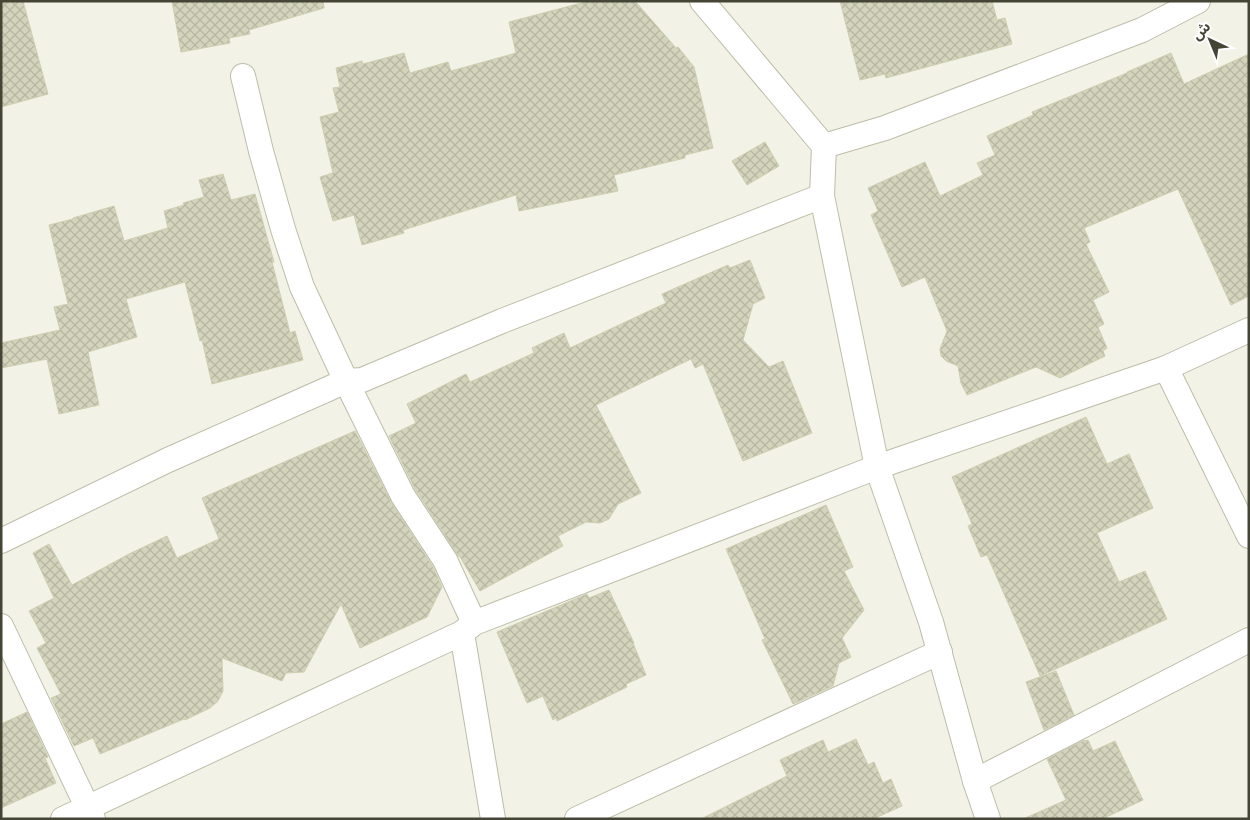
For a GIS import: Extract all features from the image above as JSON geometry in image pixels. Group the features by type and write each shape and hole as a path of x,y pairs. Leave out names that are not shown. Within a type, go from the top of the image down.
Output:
{"street":[{"path":"702,1 824,146 822,196 877,467 928,613 975,781 988,819"},
{"path":"824,146 885,128 1142,30 1166,9 1198,1"},
{"path":"243,76 261,151 302,287 402,496 445,560 468,628 493,819"},
{"path":"1,541 168,460 346,381 362,380 502,321 822,196"},
{"path":"63,819 91,813 468,628 877,467 1166,368 1249,330"},
{"path":"1166,368 1249,536"},
{"path":"1,626 91,813"},
{"path":"975,781 1249,640"},
{"path":"578,819 940,652"}],"building":[{"path":"1,1 23,1 48,94 1,107"},
{"path":"172,1 323,1 324,8 249,30 250,34 229,38 230,43 181,52"},
{"path":"589,1 635,1 676,48 678,47 694,67 713,148 685,155 685,158 614,175 618,191 519,211 516,195 403,230 404,233 362,245 354,215 333,221 320,177 333,173 320,117 339,112 333,88 340,87 336,68 362,61 363,64 404,53 410,73 448,62 451,71 516,53 509,22"},
{"path":"840,1 992,1 997,20 1005,18 1012,44 886,78 885,74 860,80"},
{"path":"1171,53 1184,84 1249,54 1249,296 1231,305 1178,189 1084,228 1090,242 1086,244 1109,292 1093,300 1104,324 1098,327 1107,348 1103,351 1105,356 1060,378 1036,367 967,395 961,383 958,366 946,361 941,356 940,349 947,331 925,277 902,287 871,215 878,211 868,188 925,162 940,196 983,175 977,163 995,155 987,136 1033,115 1032,112"},
{"path":"765,142 779,166 747,185 732,161"},
{"path":"223,174 231,200 255,194 274,262 272,262 290,333 295,331 303,360 212,384 202,340 200,341 185,282 126,299 137,337 88,352 99,405 59,414 47,359 1,368 1,343 60,330 54,307 68,304 49,225 114,206 124,241 168,228 164,211 204,197 199,180"},
{"path":"750,260 765,298 753,304 743,340 769,367 783,361 812,433 743,461 703,364 695,368 691,359 596,405 641,493 618,504 609,519 600,523 586,522 558,536 563,546 480,591 459,555 459,557 415,489 389,436 416,423 407,404 466,374 470,382 534,353 532,348 564,333 570,348 666,303 662,294 728,265 730,268"},
{"path":"1086,417 1107,464 1129,454 1153,508 1097,533 1119,582 1145,571 1167,619 1040,676 987,555 981,557 968,526 972,524 952,477"},
{"path":"355,431 391,502 433,567 442,587 427,617 360,648 341,604 304,672 286,673 282,681 222,658 223,691 218,701 210,708 100,754 93,738 74,746 51,698 61,694 37,648 46,643 29,611 54,598 33,553 49,544 72,585 167,536 177,558 219,539 202,498"},
{"path":"826,505 853,567 844,571 864,610 842,638 851,657 839,663 833,686 793,704 762,640 765,639 726,549"},
{"path":"609,590 634,643 646,675 626,684 627,687 557,721 556,718 553,720 543,696 527,703 497,632 587,594 589,598"},
{"path":"1056,671 1074,715 1044,730 1026,682"},
{"path":"27,712 48,757 45,758 56,783 1,808 1,724"},
{"path":"856,739 868,765 874,762 883,783 891,779 902,806 873,819 701,819 787,776 780,760 823,740 828,752"},
{"path":"1084,740 1088,740 1093,751 1115,741 1143,800 1102,819 1023,819 1066,800 1047,759"}]}
